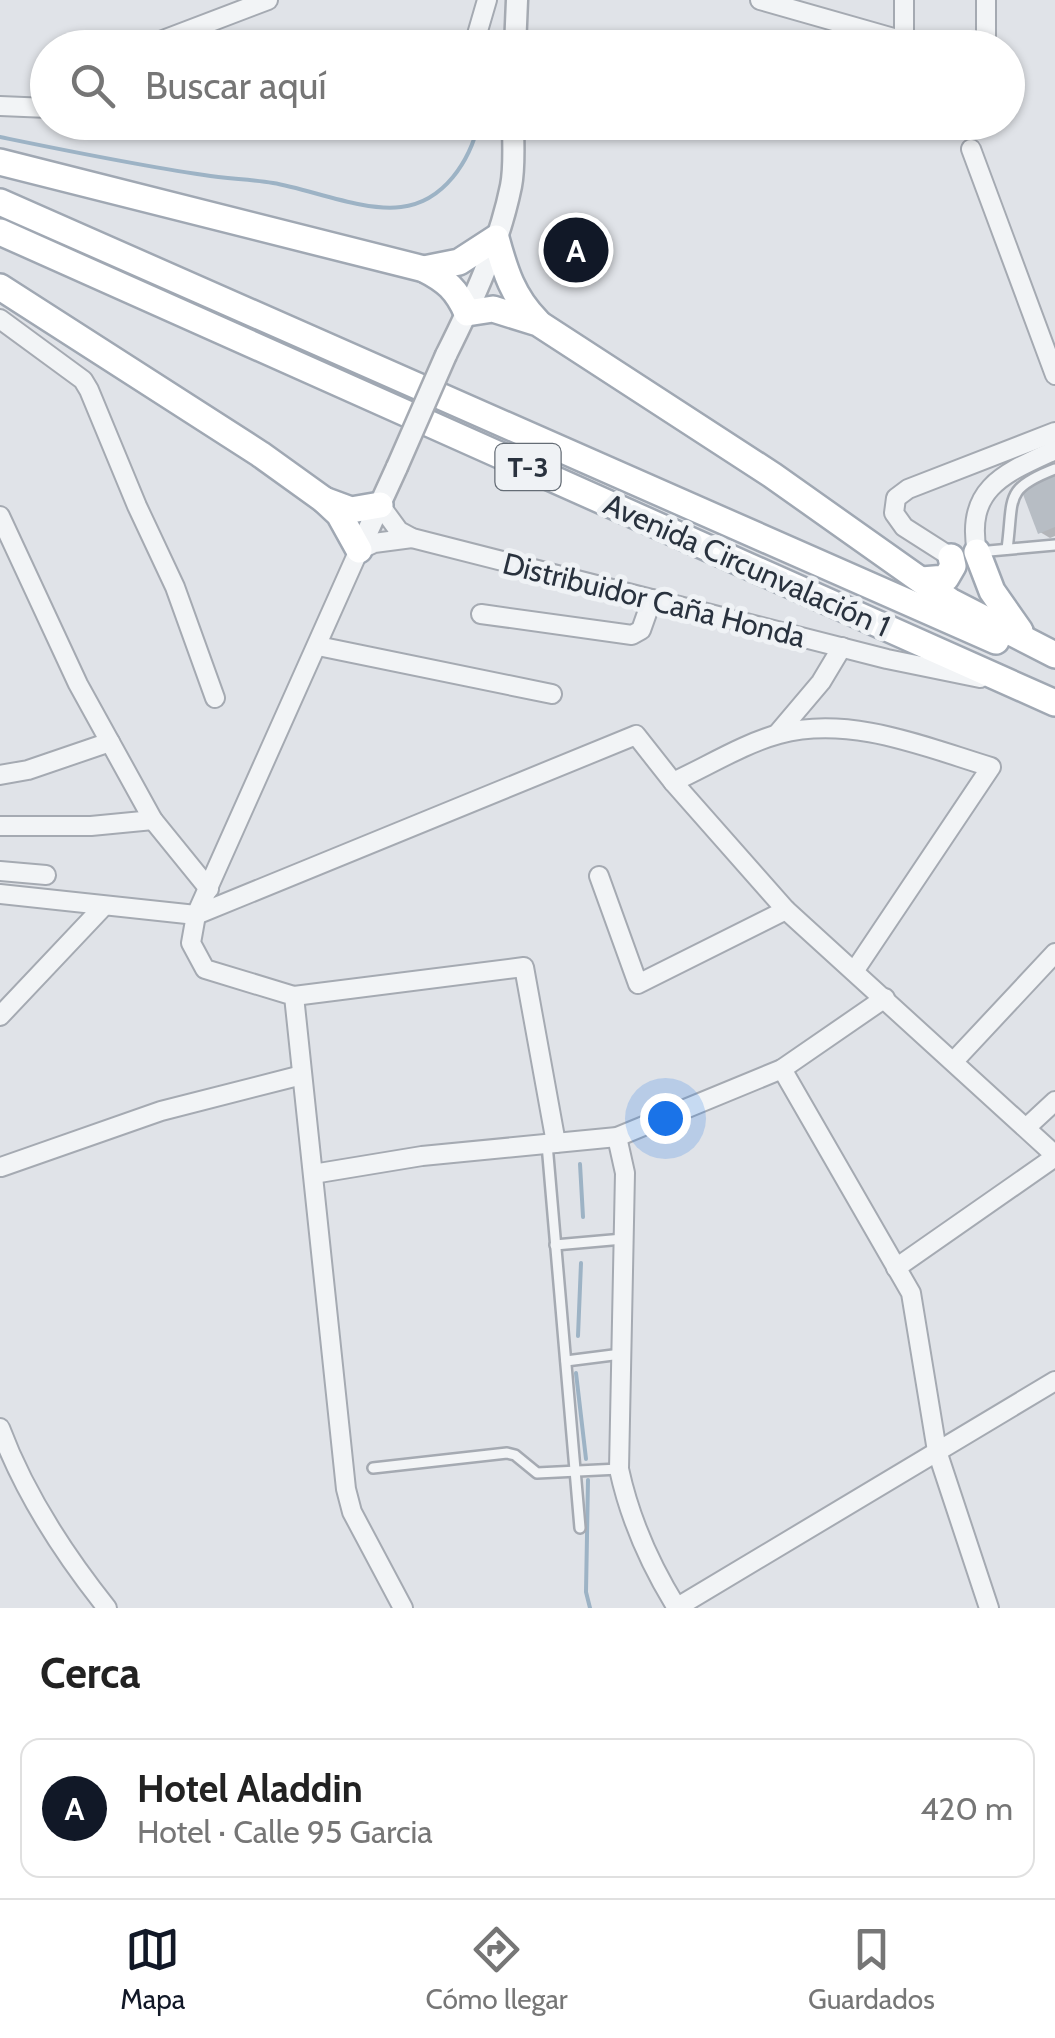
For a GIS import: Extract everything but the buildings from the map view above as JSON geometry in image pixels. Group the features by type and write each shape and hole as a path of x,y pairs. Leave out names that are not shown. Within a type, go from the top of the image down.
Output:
{"main road":[{"path":"0,162 424,269 444,279 458,294 466,314 493,308 538,322"},
{"name":"Avenida Circunvalación 1","path":"0,202 1055,668"},
{"name":"Avenida Circunvalación 1","path":"0,232 1055,703"},
{"path":"424,269 459,262 496,238 519,303 538,322 772,476 950,600 1055,655"},
{"path":"0,287 260,454 324,500 339,514 359,550"},
{"path":"324,500 352,510 380,504"},
{"path":"922,580 946,578 964,554 1026,639"}],"street":[{"path":"189,30 268,0"},
{"path":"478,30 486,0"},
{"path":"516,30 517,0"},
{"path":"760,0 814,8 874,30"},
{"path":"904,0 904,30"},
{"path":"986,0 986,30"},
{"path":"0,106 30,107"},
{"path":"513,140 512,182 496,238 466,314 196,915 191,943 205,969 294,996 524,967 552,1144"},
{"path":"971,149 1055,375"},
{"path":"0,318 83,380 90,390 136,506 176,587 216,698"},
{"path":"1055,432 908,488 896,498 894,513 904,527 964,554 988,488 1010,471 1055,450"},
{"path":"380,504 399,531 412,538"},
{"path":"0,516 78,684 152,820 208,889"},
{"name":"Distribuidor Caña Honda","path":"359,550 374,543 412,538 842,647 1015,686"},
{"path":"481,614 632,636 642,630 652,599"},
{"path":"318,646 552,694"},
{"path":"777,734 821,682 842,647"},
{"path":"673,782 777,734 805,730 859,732 901,740 991,767 854,970"},
{"path":"0,894 196,915 636,735 786,910 1055,1156 896,1268"},
{"path":"0,775 28,770 110,742"},
{"path":"0,826 91,826 152,820"},
{"path":"0,872 46,874"},
{"path":"598,876 638,984 786,910"},
{"path":"0,1016 104,906"},
{"path":"954,1061 1055,953"},
{"path":"294,996 346,1489 357,1522 403,1608"},
{"path":"313,1174 422,1156 616,1137 782,1069 885,998"},
{"path":"782,1069 911,1293 937,1451 989,1608"},
{"path":"1,1167 161,1111 302,1075"},
{"path":"1027,1127 1055,1102"},
{"path":"616,1137 625,1173 619,1468 628,1511 649,1564 676,1608 1055,1382"},
{"path":"0,1428 32,1500 62,1550 107,1608"}],"lane":[{"path":"1007,548 1019,485 1055,469"},
{"path":"964,554 1052,545"},
{"path":"552,1144 555,1245 580,1528"},
{"path":"555,1245 623,1239"},
{"path":"566,1360 621,1354"},
{"path":"373,1468 507,1453 537,1472 619,1468"}],"waterway":[{"path":"0,137 153,167 273,183 386,208 416,204 442,188 462,165 474,140"},
{"path":"580,1164 583,1217"},
{"path":"578,1336 581,1263"},
{"path":"576,1373 586,1459"},
{"path":"588,1480 586,1592 590,1608"}],"place":[{"name":"Hotel Aladdin","path":"576,250"}]}
